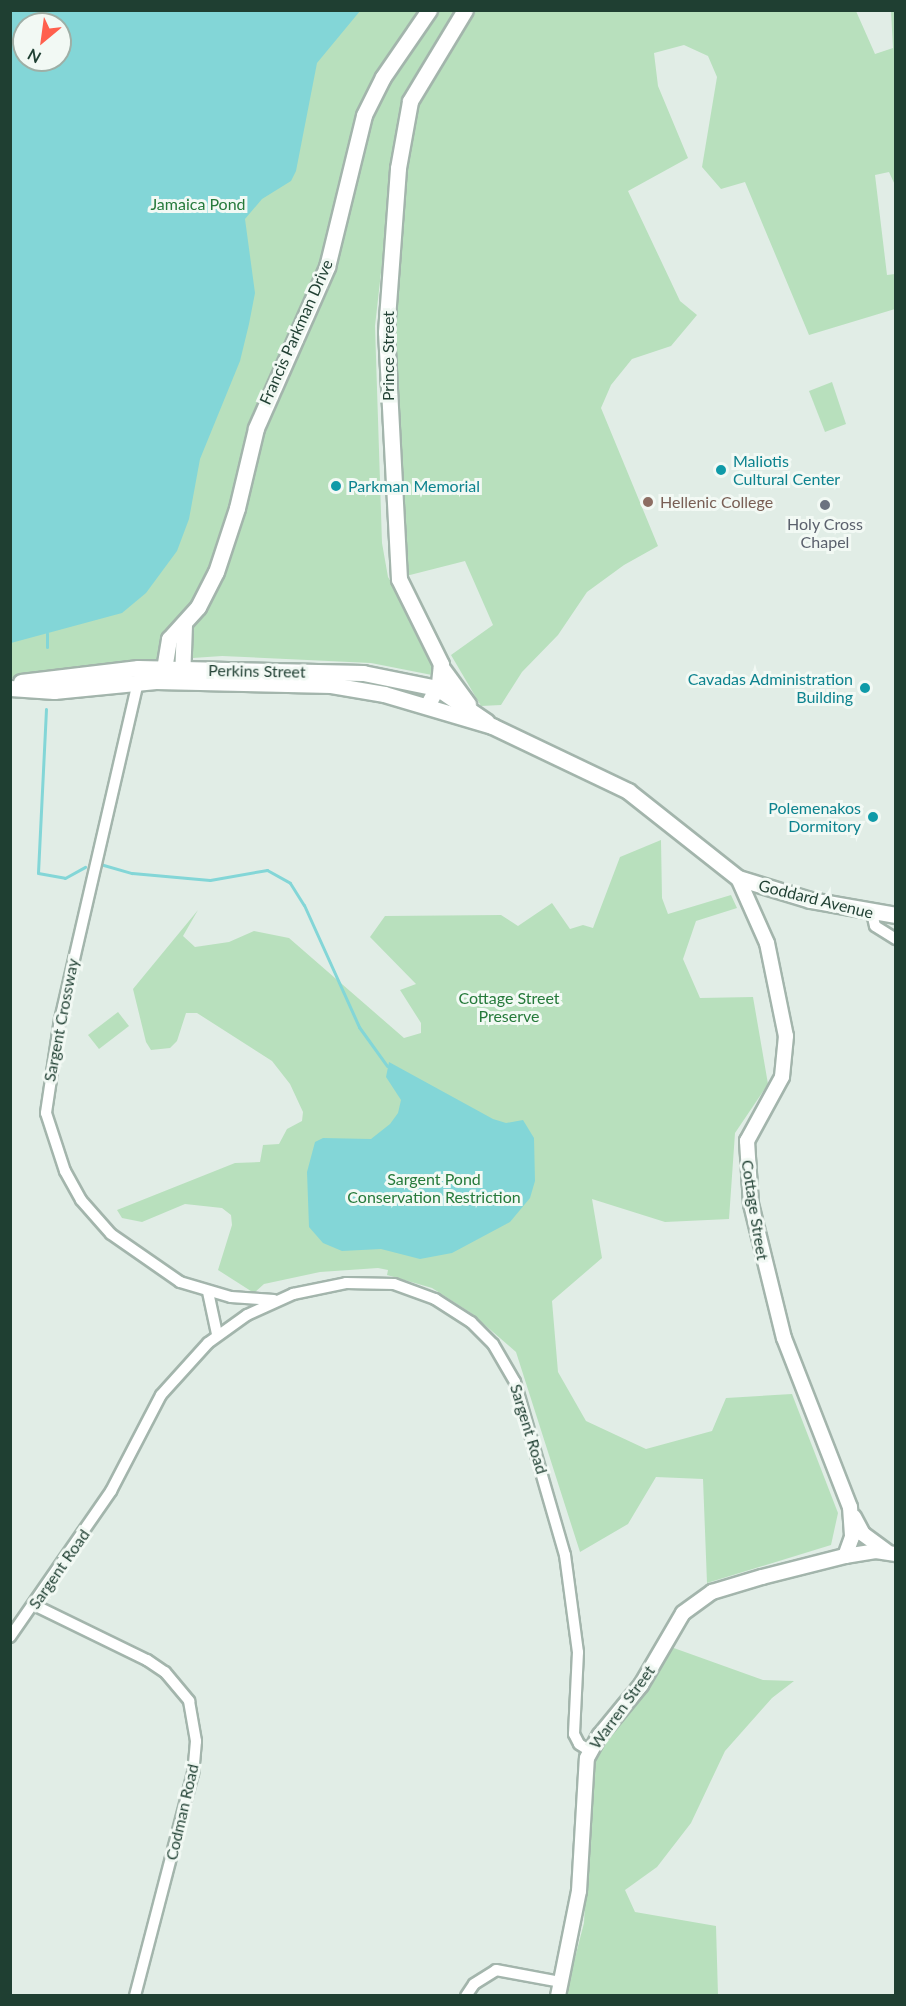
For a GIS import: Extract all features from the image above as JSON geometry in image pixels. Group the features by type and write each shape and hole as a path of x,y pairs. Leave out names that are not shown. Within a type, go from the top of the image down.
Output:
{"main road":[{"name":"Francis Parkman Drive","path":"162,675 169,641 184,625 216,572 237,508 256,428 279,368 327,267 364,115 383,77 429,10"},
{"name":"Prince Street","path":"465,10 410,101 398,168 386,332 399,579 438,653 441,667 470,707"},
{"name":"Francis Parkman Drive","path":"182,675 184,625"},
{"path":"427,706 437,688 441,667"},
{"name":"Perkins Street","path":"10,687 126,669 162,675 371,674 437,688 470,707 492,726"},
{"name":"Perkins Street","path":"10,687 54,691 138,681 162,675"},
{"name":"Perkins Street","path":"182,675 346,686 427,706 492,726 562,760"},
{"name":"Cottage Street","path":"562,760 628,791 738,878"},
{"name":"Goddard Avenue","path":"738,878 872,913 896,915"}],"street":[{"name":"Sargent Crossway","path":"138,681 62,1008 47,1084 46,1113 65,1171 81,1200 111,1234 158,1269 208,1292 275,1300"},
{"name":"Cottage Street","path":"738,878 767,944 786,1036 782,1077 747,1141 751,1204 776,1315 850,1507 863,1534 891,1553"},
{"path":"872,913 875,926 896,939"},
{"name":"Sargent Road","path":"10,1637 111,1491 161,1395 217,1334 275,1300 346,1283 402,1286 453,1309 482,1331 499,1353 530,1422 565,1556 578,1652 574,1734 579,1744 590,1751"},
{"path":"208,1292 217,1334"},
{"name":"Cottage Street","path":"845,1556 852,1536 850,1507"},
{"name":"Warren Street","path":"559,1988 579,1892 583,1786 590,1751 640,1685 678,1620 692,1603 712,1592 845,1556 891,1553"},
{"name":"Codman Road","path":"34,1605 147,1660 165,1672 189,1701 196,1741 193,1773 135,1995"},
{"path":"466,1995 474,1984 496,1970 559,1988"}],"green space":[{"name":"Jamaica Pond","path":"11,11 456,11 425,59 399,112 375,326 382,543 388,577 416,624 435,669 432,675 371,663 222,656 134,662 61,675 11,678"},
{"path":"471,11 856,11 875,54 893,48 891,11 895,11 895,185 889,172 875,175 887,275 895,274 895,309 809,335 745,182 721,189 702,167 717,77 708,56 684,45 654,53 658,86 688,158 628,191 680,301 697,315 671,346 632,359 611,385 601,408 658,546 624,565 587,592 558,635 522,672 501,705 481,706 451,655 493,625 465,561 406,576 394,323 404,155 412,120 420,96"},
{"path":"832,382 846,424 825,432 809,391"},
{"path":"661,840 662,898 668,914 731,895 737,908 696,921 683,959 700,998 753,997 768,1084 735,1133 729,1219 665,1222 592,1199 602,1258 552,1301 558,1372 586,1421 646,1449 712,1431 726,1398 792,1394 838,1513 831,1545 707,1583 703,1479 656,1477 628,1524 580,1552 516,1352 471,1313 432,1288 387,1275 388,1270 378,1268 320,1272 264,1284 254,1293 218,1270 232,1225 231,1215 222,1208 185,1204 142,1222 122,1218 117,1210 235,1163 260,1162 263,1145 279,1144 287,1129 302,1121 303,1112 290,1084 272,1061 197,1013 186,1013 177,1041 170,1048 151,1050 146,1042 133,989 198,910 183,936 195,947 229,942 254,931 289,938 404,1038 421,1033 421,1023 400,990 416,984 370,937 385,916 501,915 518,926 552,903 570,929 583,925 593,928 620,857"},
{"path":"118,1012 129,1026 99,1049 88,1035"},
{"path":"671,1647 763,1680 794,1681 772,1698 725,1751 691,1823 657,1867 625,1890 635,1912 716,1926 718,1995 565,1996 584,1923 592,1763"}],"water":[{"name":"Jamaica Pond","path":"10,11 360,11 317,63 296,171 291,181 262,199 245,219 255,293 240,361 200,459 189,519 177,551 146,593 122,613 11,643"},
{"path":"389,1062 493,1119 506,1123 523,1120 534,1138 535,1181 530,1198 510,1222 452,1253 420,1259 381,1249 342,1251 323,1243 309,1227 307,1172 315,1142 323,1138 371,1139 390,1124 398,1113 401,1100 386,1077"}],"waterway":[{"path":"47,633 47,647"},
{"path":"46,709 38,873 65,878 85,867"},
{"path":"100,864 132,873 210,880 267,870 290,883 304,905 359,1027 387,1066"}],"place":[{"name":"Maliotis Cultural Center","path":"721,470"},
{"name":"Parkman Memorial","path":"336,486"},
{"name":"Hellenic College","path":"648,502"},
{"name":"Holy Cross Chapel","path":"825,505"},
{"name":"Cavadas Administration Building","path":"865,688"},
{"name":"Polemenakos Dormitory","path":"873,817"}],"park label":[{"name":"Cottage Street Preserve","path":"509,1007"},
{"name":"Sargent Pond Conservation Restriction","path":"434,1188"}]}
